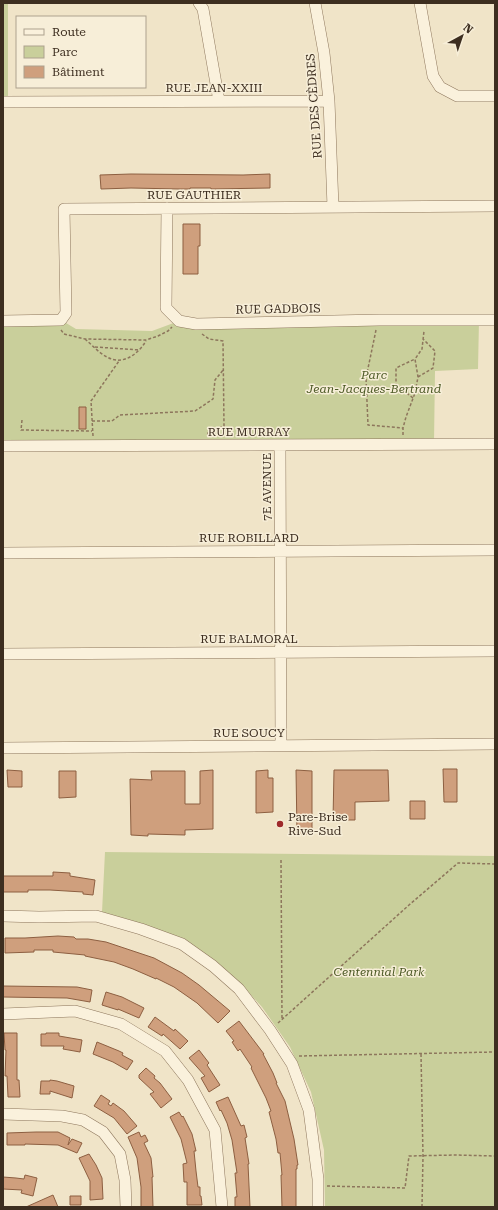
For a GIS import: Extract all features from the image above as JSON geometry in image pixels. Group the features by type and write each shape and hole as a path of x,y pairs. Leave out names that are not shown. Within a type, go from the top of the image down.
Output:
{"street":[{"path":"199,3 204,9 219,101"},
{"name":"RUE DES CÈDRES","path":"315,3 324,53 329,101 333,207"},
{"path":"420,3 433,76 440,87 457,96 495,96"},
{"name":"RUE JEAN-XXIII","path":"3,102 329,101"},
{"name":"RUE GAUTHIER","path":"53,320 61,320 66,313 64,209 495,206"},
{"path":"167,208 166,308 179,321"},
{"path":"3,321 53,320"},
{"name":"RUE GADBOIS","path":"179,321 196,324 378,320 495,320"},
{"name":"RUE MURRAY","path":"3,446 495,444"},
{"name":"7E AVENUE","path":"280,445 282,746"},
{"name":"RUE ROBILLARD","path":"3,553 495,550"},
{"name":"RUE BALMORAL","path":"3,654 495,651"},
{"name":"RUE SOUCY","path":"3,748 495,744"},
{"path":"3,916 96,916 141,929 182,944 213,966 239,989 270,1030 292,1064 309,1110 318,1186 318,1207"},
{"path":"3,1014 75,1011 121,1024 165,1051 188,1080 215,1130 222,1207"},
{"path":"3,1114 62,1116 83,1120 103,1132 120,1154 125,1180 126,1207"}],"path":[{"path":"53,320 64,334 85,339 146,340 168,331 179,321"},
{"path":"378,320 366,378 368,425 402,428"},
{"path":"413,398 396,385 396,368 415,359 422,349 426,320"},
{"path":"196,324 200,333 209,339 223,341 224,426 208,432 206,445"},
{"path":"85,339 108,358 119,361"},
{"path":"418,377 433,368 435,351 423,339"},
{"path":"93,446 91,401 119,361 130,357 140,350 146,340"},
{"path":"95,347 140,350"},
{"path":"403,444 402,428 415,393 418,377 415,359"},
{"path":"92,421 112,421 120,415 195,411 213,399 215,380 224,369"},
{"path":"22,420 20,430 92,431"},
{"path":"281,860 282,1019"},
{"path":"270,1030 458,863 495,864"},
{"path":"287,1056 495,1052"},
{"path":"421,1054 423,1156 422,1207"},
{"path":"318,1186 405,1188 409,1156 495,1156"}],"green space":[{"path":"3,3 8,3 8,102 3,102"},
{"name":"Parc Jean-Jacques-Bertrand","path":"61,320 76,329 152,331 179,321 479,320 478,369 435,371 434,442 3,446 3,321"},
{"name":"Centennial Park","path":"105,852 495,856 495,1207 325,1207 324,1150 311,1092 290,1047 262,1007 237,980 157,929 102,912"}],"building":[{"path":"270,174 270,188 101,189 100,175"},
{"path":"183,224 200,224 198,274 183,274"},
{"path":"79,407 86,407 86,429 79,429"},
{"path":"443,769 457,769 457,802 444,802"},
{"path":"7,770 22,771 22,787 8,787"},
{"path":"213,770 213,829 185,830 185,835 131,835 130,779 152,780 151,771 185,771 185,804 200,804 200,771"},
{"path":"268,770 268,778 273,778 273,812 256,813 256,771"},
{"path":"296,770 312,771 312,834 297,834"},
{"path":"334,770 388,770 389,801 355,802 355,820 333,820"},
{"path":"59,771 76,771 76,797 59,798"},
{"path":"410,801 425,801 425,819 410,819"},
{"path":"53,872 70,873 70,876 95,880 93,895 83,894 83,892 50,890 3,892 3,876 53,876"},
{"path":"58,936 106,942 154,958 182,973 230,1011 218,1023 197,1003 174,987 156,978 114,962 85,955 53,952 53,950 5,953 5,938"},
{"path":"3,986 77,987 92,990 90,1002 67,998 3,997"},
{"path":"106,992 122,997 144,1008 139,1018 118,1009 102,1005"},
{"path":"155,1017 174,1031 175,1029 188,1041 180,1049 163,1034 162,1036 148,1027"},
{"path":"239,1021 264,1054 285,1101 294,1139 298,1165 296,1169 296,1207 282,1207 280,1153 278,1153 269,1112 271,1111 251,1068 252,1067 240,1049 238,1051 232,1042 234,1041 226,1031"},
{"path":"4,1033 17,1033 17,1080 19,1080 20,1097 8,1097 7,1076 5,1076 6,1050"},
{"path":"59,1033 59,1036 82,1040 80,1052 63,1049 64,1046 41,1046 41,1034"},
{"path":"97,1042 123,1053 122,1055 133,1061 127,1070 113,1062 93,1054"},
{"path":"199,1050 209,1063 207,1065 220,1085 209,1092 201,1078 205,1076 189,1058"},
{"path":"146,1068 155,1076 154,1078 160,1083 172,1099 161,1108 150,1094 154,1092 139,1078 139,1075"},
{"path":"50,1080 74,1086 72,1098 50,1091 50,1094 40,1094 41,1081"},
{"path":"101,1095 110,1101 108,1104 111,1106 113,1103 124,1111 137,1126 127,1134 114,1118 94,1106"},
{"path":"228,1097 241,1126 244,1125 247,1137 245,1138 249,1164 250,1207 235,1207 235,1197 237,1197 235,1173 237,1173 232,1140 227,1123 216,1102"},
{"path":"179,1112 182,1117 183,1116 192,1134 196,1151 194,1151 196,1171 202,1205 187,1205 187,1182 184,1182 183,1164 187,1163 181,1139 170,1117"},
{"path":"58,1132 70,1138 68,1145 72,1139 82,1143 77,1153 58,1145 7,1145 7,1133"},
{"path":"139,1132 141,1137 145,1135 148,1141 144,1143 151,1158 153,1177 153,1207 141,1207 141,1187 137,1158 128,1137"},
{"path":"89,1154 102,1178 103,1199 90,1200 90,1181 79,1158"},
{"path":"25,1175 37,1178 33,1196 21,1193 22,1190 3,1189 3,1177 24,1179"},
{"path":"53,1195 58,1207 26,1207"},
{"path":"70,1196 81,1196 81,1205 70,1205"}],"place":[{"name":"Pare-Brise Rive-Sud","path":"280,824"}]}
